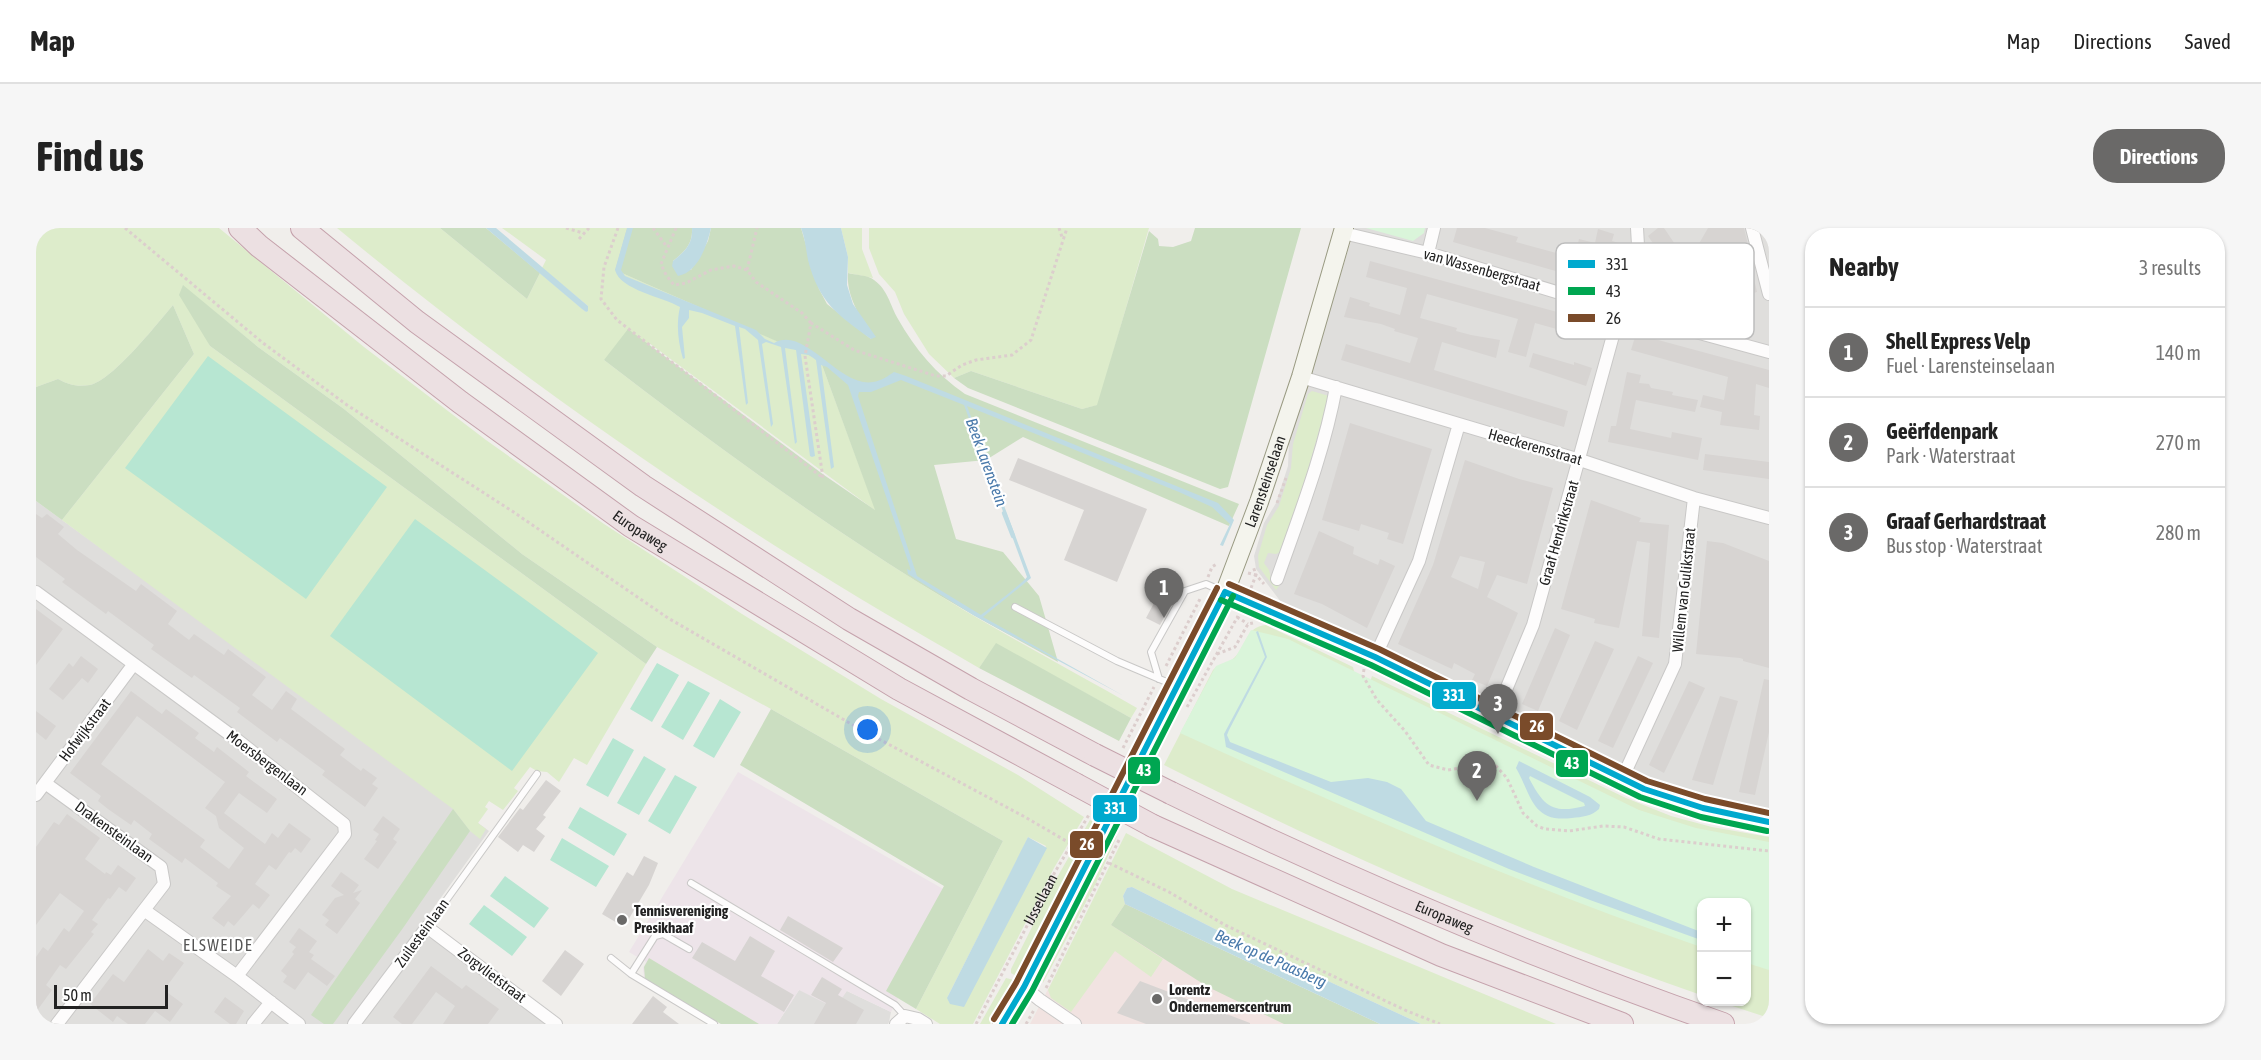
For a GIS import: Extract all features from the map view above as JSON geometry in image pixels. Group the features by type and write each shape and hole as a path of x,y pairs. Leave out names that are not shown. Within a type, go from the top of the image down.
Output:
{"highway":[{"name":"Europaweg","path":"240,228 259,246 460,402 632,526 899,689 1153,826 1441,955 1622,1024"},
{"name":"Europaweg","path":"302,228 417,322 643,486 849,619 971,689 1095,755 1288,850 1414,906 1586,975 1723,1024"}],"main road":[{"name":"Larensteinselaan","path":"1158,723 1225,592 1235,567 1301,376 1344,230"},
{"path":"1225,592 1375,657 1644,789 1702,808 1769,821"},
{"name":"IJssellaan","path":"1002,1024 1024,987 1158,723"}],"street":[{"path":"1428,254 1434,228"},
{"name":"Graaf Hendrikstraat","path":"1637,228 1638,243"},
{"path":"1752,228 1769,294"},
{"name":"van Wassenbergstraat","path":"1344,230 1556,292"},
{"name":"Graaf Hendrikstraat","path":"1495,716 1533,625 1612,339"},
{"name":"van Wassenbergstraat","path":"1721,339 1769,352"},
{"name":"Heeckerensstraat","path":"1301,376 1580,460 1694,498 1769,518"},
{"path":"1276,579 1309,490 1330,418 1336,387"},
{"path":"1375,657 1419,561 1459,424"},
{"name":"Willem van Gulikstraat","path":"1622,779 1676,664 1694,498"},
{"name":"Moersbergenlaan","path":"36,592 236,739 344,824 345,834 237,976"},
{"name":"Hofwijkstraat","path":"36,795 133,665"},
{"name":"Drakensteinlaan","path":"45,783 161,867 164,884 57,1024"},
{"path":"144,910 237,976 299,1024"},
{"name":"Zuilesteinlaan","path":"354,1024 427,927"},
{"name":"Zorgvlietstraat","path":"427,927 556,1024"},
{"path":"1024,987 1075,1024"},
{"path":"253,1024 271,1002"},
{"path":"901,1020 918,1019 926,1024"}],"lane":[{"path":"1159,679 1151,652 1185,591 1206,584 1225,592"},
{"path":"1015,607 1117,661 1176,686"},
{"name":"Zuilesteinlaan","path":"427,927 537,774"},
{"path":"691,883 895,1005 901,1020"},
{"path":"631,974 655,936 663,934 689,949"},
{"path":"611,958 631,974 714,1024"}],"path":[{"path":"125,228 263,343 347,405 512,511 668,618 860,729 1073,845"},
{"path":"566,228 583,233"},
{"path":"579,239 588,228"},
{"path":"618,228 604,267 601,299 617,320 823,478 805,356 811,323"},
{"path":"653,228 668,246"},
{"path":"676,228 661,264 674,285 686,283 711,270 734,266 747,270 756,282 802,313 811,323 854,350 936,376 946,376 976,360 1012,355 1031,340 1067,228"},
{"path":"747,270 757,228"},
{"path":"1059,228 1062,238"},
{"path":"1235,567 1256,575 1270,592"},
{"path":"1122,750 1201,599"},
{"path":"1217,654 1235,647 1248,624"},
{"path":"1375,657 1364,668 1367,685 1377,700 1405,731 1424,760 1434,768 1448,770 1482,764 1496,766 1507,778 1523,813 1536,826 1555,831 1603,826 1624,827 1659,839 1769,851"},
{"name":"IJssellaan","path":"976,1024 1055,872 1073,845 1091,810"},
{"path":"1040,1000 1124,830"},
{"path":"1108,863 1169,892 1226,925 1407,1011 1440,1024"}],"shaded area":[{"path":"1355,228 1769,228 1769,813 1715,803 1652,783 1284,606 1256,569 1254,556 1264,523 1276,503 1288,466 1289,442"},
{"path":"36,501 489,831 419,928 550,1024 36,1024"},
{"path":"738,772 952,894 891,1012 847,991 835,1008 799,990 777,1024 721,1024 644,978 643,968 646,962 629,952"},
{"path":"1101,887 1348,1024 1030,1024"},
{"path":"799,990 847,991 891,1012 889,1022 888,1024 777,1024"}],"green space":[{"path":"36,228 219,228 364,347 486,440 604,524 742,614 881,699 1018,775 1084,817 1054,868 973,1024 940,1024 916,1009 1003,841 657,647 522,554 344,409 258,347 183,286 210,346 646,664 587,765 574,758 559,782 547,772 537,771 530,767 514,788 518,791 503,810 489,801 485,807 488,809 478,823 486,829 480,839 470,831 453,809 62,520 194,354 173,305 134,350 100,381 81,386 58,379 36,387","holes":["1028,837 1046,846 947,998"]},
{"path":"337,228 440,228 527,299 540,273 586,312 588,306 542,268 546,260 502,228 627,228 615,270 817,359 822,365 876,511 649,343 604,360 680,418 836,529 970,614 1137,708 1131,718 996,644 979,668 812,569 671,478 557,398 446,315"},
{"path":"440,228 486,228 540,273 527,299"},
{"path":"627,228 692,228 687,247 673,261 691,270 708,241 711,228 801,228 819,289 827,304 871,339 849,291 848,273 868,277 879,284 919,351 945,378 965,394 1239,504 1229,526 1023,437 986,460 934,465 956,539 1003,552 1039,596 1058,662 933,592 836,529 719,446 604,360 628,329 824,475 875,510 822,365 817,359 615,270"},
{"path":"841,228 862,228 862,249 873,278 848,273 848,257"},
{"path":"869,228 1149,228 1098,405 1082,409 971,371 954,378 929,354 904,314 895,292 879,274 869,248"},
{"path":"1195,228 1301,228 1228,487 1220,489 968,388 954,378 971,371 1082,409 1097,405 1149,231 1158,239 1159,246 1173,247 1191,241"},
{"path":"1366,228 1425,228 1424,233 1413,241"},
{"path":"183,285 258,347 344,409 522,554 657,647 646,664 210,346 179,295"},
{"path":"173,305 194,354 62,520 36,501 36,387 58,379 81,386 100,381 134,350"},
{"path":"208,356 387,487 306,599 125,468"},
{"path":"1312,391 1329,396 1282,551 1276,554 1268,553 1264,563 1271,579 1281,583 1276,590 1259,567 1258,556 1267,525 1279,506 1291,468 1293,444 1308,394"},
{"path":"415,519 598,653 512,771 330,636"},
{"path":"1266,625 1353,667 1355,676 1401,731 1769,854 1769,1018 1732,1006 1751,1006 1751,898 1697,898 1697,994 1564,944 1429,889 1295,829 1164,765 1213,670 1234,658 1250,633 1259,626"},
{"path":"1251,630 1288,639 1639,810 1696,828 1769,842 1769,970 1751,964 1751,898 1697,898 1697,946 1503,873 1309,791 1180,733 1216,666 1235,658"},
{"path":"996,643 1131,718 1119,741 979,668"},
{"path":"657,663 679,675 652,722 630,709"},
{"path":"1372,676 1626,798 1671,816 1712,827 1769,837 1769,849 1677,839 1370,682"},
{"path":"688,681 710,693 683,740 661,727"},
{"path":"720,699 741,712 714,758 693,746"},
{"path":"771,709 1003,841 916,1009 886,991 944,886 740,765"},
{"path":"613,738 634,750 608,797 586,785"},
{"path":"644,756 666,769 639,815 617,803"},
{"path":"675,775 697,787 670,834 648,821"},
{"path":"580,807 627,834 614,856 568,828"},
{"path":"453,809 470,831 333,1024 324,1024 311,1015"},
{"path":"1090,820 1095,823 1016,976 1011,973 1011,969 1055,881"},
{"path":"1112,833 1117,836 1096,883 1043,983 1044,966"},
{"path":"1126,833 1232,889 1556,1024 1421,1024 1215,929 1132,887 1127,888 1123,896 1125,904 1111,925 1163,959 1151,977 1115,951 1071,1012 1051,998 1048,990"},
{"path":"562,838 609,866 596,887 550,860"},
{"path":"505,876 549,908 534,928 490,896"},
{"path":"1125,904 1380,1024 1284,1024 1208,987 1111,925"},
{"path":"484,905 527,937 512,956 469,924"},
{"path":"649,958 759,1024 721,1024 645,979 644,967"},
{"path":"1006,978 1014,980 990,1024 980,1024"}],"water":[{"path":"486,228 496,228 588,306 588,311 582,309"},
{"path":"627,228 633,228 621,270 625,276 756,330 765,339 774,343 786,340 798,342 835,368 860,381 873,382 894,372 906,376 1218,503 1234,520 1223,546 1220,545 1230,524 1212,507 967,406 1031,578 983,617 1124,696 973,615 908,574 907,569 911,571 909,564 848,385 827,367 821,365 834,467 831,469 816,360 809,355 801,354 815,456 812,457 810,456 796,350 785,348 797,442 795,444 781,347 766,342 762,344 773,424 771,427 758,340 739,327 748,403 746,405 735,326 689,310 689,318 682,327 685,358 683,359 678,333 680,307 633,288 619,277 615,270","holes":["901,380 964,405 1027,577 981,615 917,576 858,396 859,392 871,392"]},
{"path":"692,228 711,228 707,243 696,264 685,274 678,276 672,266 673,261 687,247"},
{"path":"801,228 841,228 848,257 847,285 853,304 876,337 871,339 849,323 824,298 808,260"},
{"path":"1258,631 1267,657 1229,730 1227,735 1230,742 1331,782 1368,778 1387,782 1401,789 1426,821 1534,867 1697,930 1697,939 1509,869 1226,747 1224,734 1265,657 1256,632"},
{"path":"1519,761 1590,797 1600,805 1599,809 1590,815 1579,817 1549,816 1535,805 1516,768","holes":["1530,776 1584,803 1585,806 1565,809 1551,806 1540,796 1529,778"]},
{"path":"1028,837 1047,848 964,1007 950,1004 947,998"},
{"name":"Beek op de Paasberg","path":"1132,887 1215,929 1421,1024 1380,1024 1125,904 1123,896 1127,888"}],"building":[{"path":"1457,228 1485,228 1518,237 1516,242 1556,253 1556,271 1453,242"},
{"path":"1658,228 1664,228 1674,243 1653,243 1648,236"},
{"path":"1708,228 1744,228 1748,243 1699,243"},
{"path":"1598,229 1614,234 1612,241 1619,243 1595,243"},
{"path":"1579,239 1595,243 1578,243"},
{"path":"1370,261 1556,312 1556,329 1535,323 1526,357 1508,352 1518,319 1427,294 1420,318 1457,328 1456,331 1500,340 1496,358 1442,342 1434,370 1568,411 1564,427 1341,360 1346,344 1410,363 1418,338 1394,331 1395,329 1381,324 1344,317 1350,297 1370,303 1369,306 1400,315 1407,288 1366,277"},
{"path":"1634,339 1654,339 1769,370 1769,388 1756,384 1754,415 1760,416 1759,430 1720,425 1722,412 1700,407 1703,395 1724,400 1728,377 1631,350"},
{"path":"1533,353 1592,368 1586,386 1529,367"},
{"path":"1627,372 1641,375 1639,383 1649,384 1651,388 1698,400 1695,412 1636,400 1630,429 1671,438 1672,432 1702,438 1698,460 1608,442 1611,426 1616,426"},
{"path":"1350,423 1432,449 1403,544 1387,539 1389,533 1361,524 1359,531 1322,520"},
{"path":"1705,454 1769,462 1769,479 1703,470"},
{"path":"1018,458 1147,509 1117,582 1064,560 1084,510 1009,480"},
{"path":"1465,460 1553,488 1527,584 1497,575 1487,597 1518,613 1487,686 1472,680 1475,674 1454,663 1452,669 1398,644 1433,565","holes":["1460,556 1485,562 1478,589 1451,577"]},
{"path":"1591,500 1641,518 1639,522 1669,525 1659,638 1642,636 1650,543 1637,541 1619,628 1594,623 1595,619 1561,609"},
{"path":"36,514 42,518 47,514 64,527 58,534 136,591 141,584 177,611 168,624 189,640 194,634 224,655 228,649 266,677 252,695 272,710 286,691 297,699 291,709 345,749 340,755 361,771 363,768 377,778 372,784 378,788 365,807 322,775 325,771 280,738 277,742 237,712 240,708 194,675 192,678 151,649 154,645 108,611 106,614 62,582 65,579 36,557"},
{"path":"1319,531 1354,547 1353,554 1378,565 1380,559 1395,566 1367,628 1322,604 1294,594"},
{"path":"1707,541 1723,543 1769,561 1769,668 1743,661 1740,658 1696,654"},
{"path":"1154,603 1168,610 1160,625 1146,618"},
{"path":"36,609 63,629 36,665"},
{"path":"1555,628 1570,635 1538,711 1522,704"},
{"path":"1595,641 1614,649 1577,730 1559,721"},
{"path":"81,656 98,669 88,683 82,678 63,700 49,689 69,663 73,667"},
{"path":"1638,656 1653,663 1613,748 1598,741"},
{"path":"1764,679 1769,680 1769,732 1755,795 1739,792"},
{"path":"1689,681 1705,688 1664,773 1649,765"},
{"path":"131,691 162,714 166,709 199,733 195,738 214,752 217,747 249,772 246,776 277,799 267,813 239,793 224,813 265,844 272,833 278,838 289,823 311,839 301,853 295,848 291,853 289,852 276,870 269,865 255,884 270,895 259,909 253,904 234,926 228,921 224,927 212,918 231,896 216,886 218,883 185,858 182,863 149,839 152,834 134,820 131,825 108,809 98,801 101,796 70,773","holes":["137,716 225,782 205,808 216,816 219,828 244,848 229,869 200,847 205,840 101,764"]},
{"path":"1720,696 1738,701 1713,785 1692,780"},
{"path":"36,711 56,726 46,740 36,732"},
{"path":"546,780 561,791 543,815 546,817 536,829 545,836 534,852 523,845 518,852 498,837 520,808 523,810"},
{"path":"67,814 100,838 85,859 105,874 106,872 111,875 118,865 136,878 126,892 119,887 110,899 108,898 92,920 98,924 91,932 94,934 66,969 60,965 46,985 52,990 36,1012 36,957 43,947 48,951 64,928 69,932 84,911 60,893 36,925 36,847 54,822 59,825"},
{"path":"383,816 400,829 393,839 397,842 378,869 364,859 377,841 375,840 379,834 373,830"},
{"path":"644,856 658,863 649,885 624,927 602,914 627,872 633,876"},
{"path":"341,872 359,885 353,893 362,890 355,899 360,903 337,934 325,925 329,920 322,915 335,898 344,895 331,886"},
{"path":"788,916 843,948 833,962 780,930"},
{"path":"299,928 317,941 309,952 314,955 311,959 335,976 327,986 308,972 295,990 283,982 287,976 281,971 294,954 292,952 296,947 289,942"},
{"path":"750,936 775,951 761,976 794,995 784,1012 692,958 702,942 735,961"},
{"path":"148,949 163,961 169,953 184,963 164,990 183,1004 170,1022 155,1011 145,1024 128,1024 117,1016 113,1022 90,1004 113,974 124,982"},
{"path":"565,950 584,964 561,996 542,981"},
{"path":"431,966 462,989 466,985 499,1009 488,1024 443,1024 455,1006 436,992 412,1024 402,1024 393,1017"},
{"path":"822,977 842,989 838,995 864,1010 856,1024 814,1024 826,1003 811,995"},
{"name":"Lorentz Ondernemerscentrum","path":"1140,981 1250,1024 1146,1024 1117,1013"},
{"path":"653,996 667,1007 663,1012 679,1024 632,1024"},
{"path":"225,997 244,1011 236,1024 230,1024 214,1012"}],"waterway":[{"name":"Beek Larenstein","path":"1004,513 1013,536"}],"transit line":[{"name":"26","path":"1229,584 1379,649 1647,781 1705,799 1769,813"},
{"name":"26","path":"994,1019 1016,983 1217,588"},
{"name":"331","path":"1225,592 1375,657 1644,789 1703,808 1769,822"},
{"name":"331","path":"1002,1024 1024,987 1225,592"},
{"name":"43","path":"1012,1024 1032,991 1233,596"},
{"name":"43","path":"1221,600 1371,665 1640,797 1701,817 1767,831"}],"place":[{"name":"Shell Express Velp","path":"1164,618"},
{"name":"Graaf Gerhardstraat","path":"1498,734"},
{"name":"Geërfdenpark","path":"1477,801"},
{"name":"Tennisvereniging Presikhaaf","path":"622,920"},
{"name":"Lorentz Ondernemerscentrum","path":"1157,999"}],"district":[{"name":"ELSWEIDE","path":"218,945"}]}
